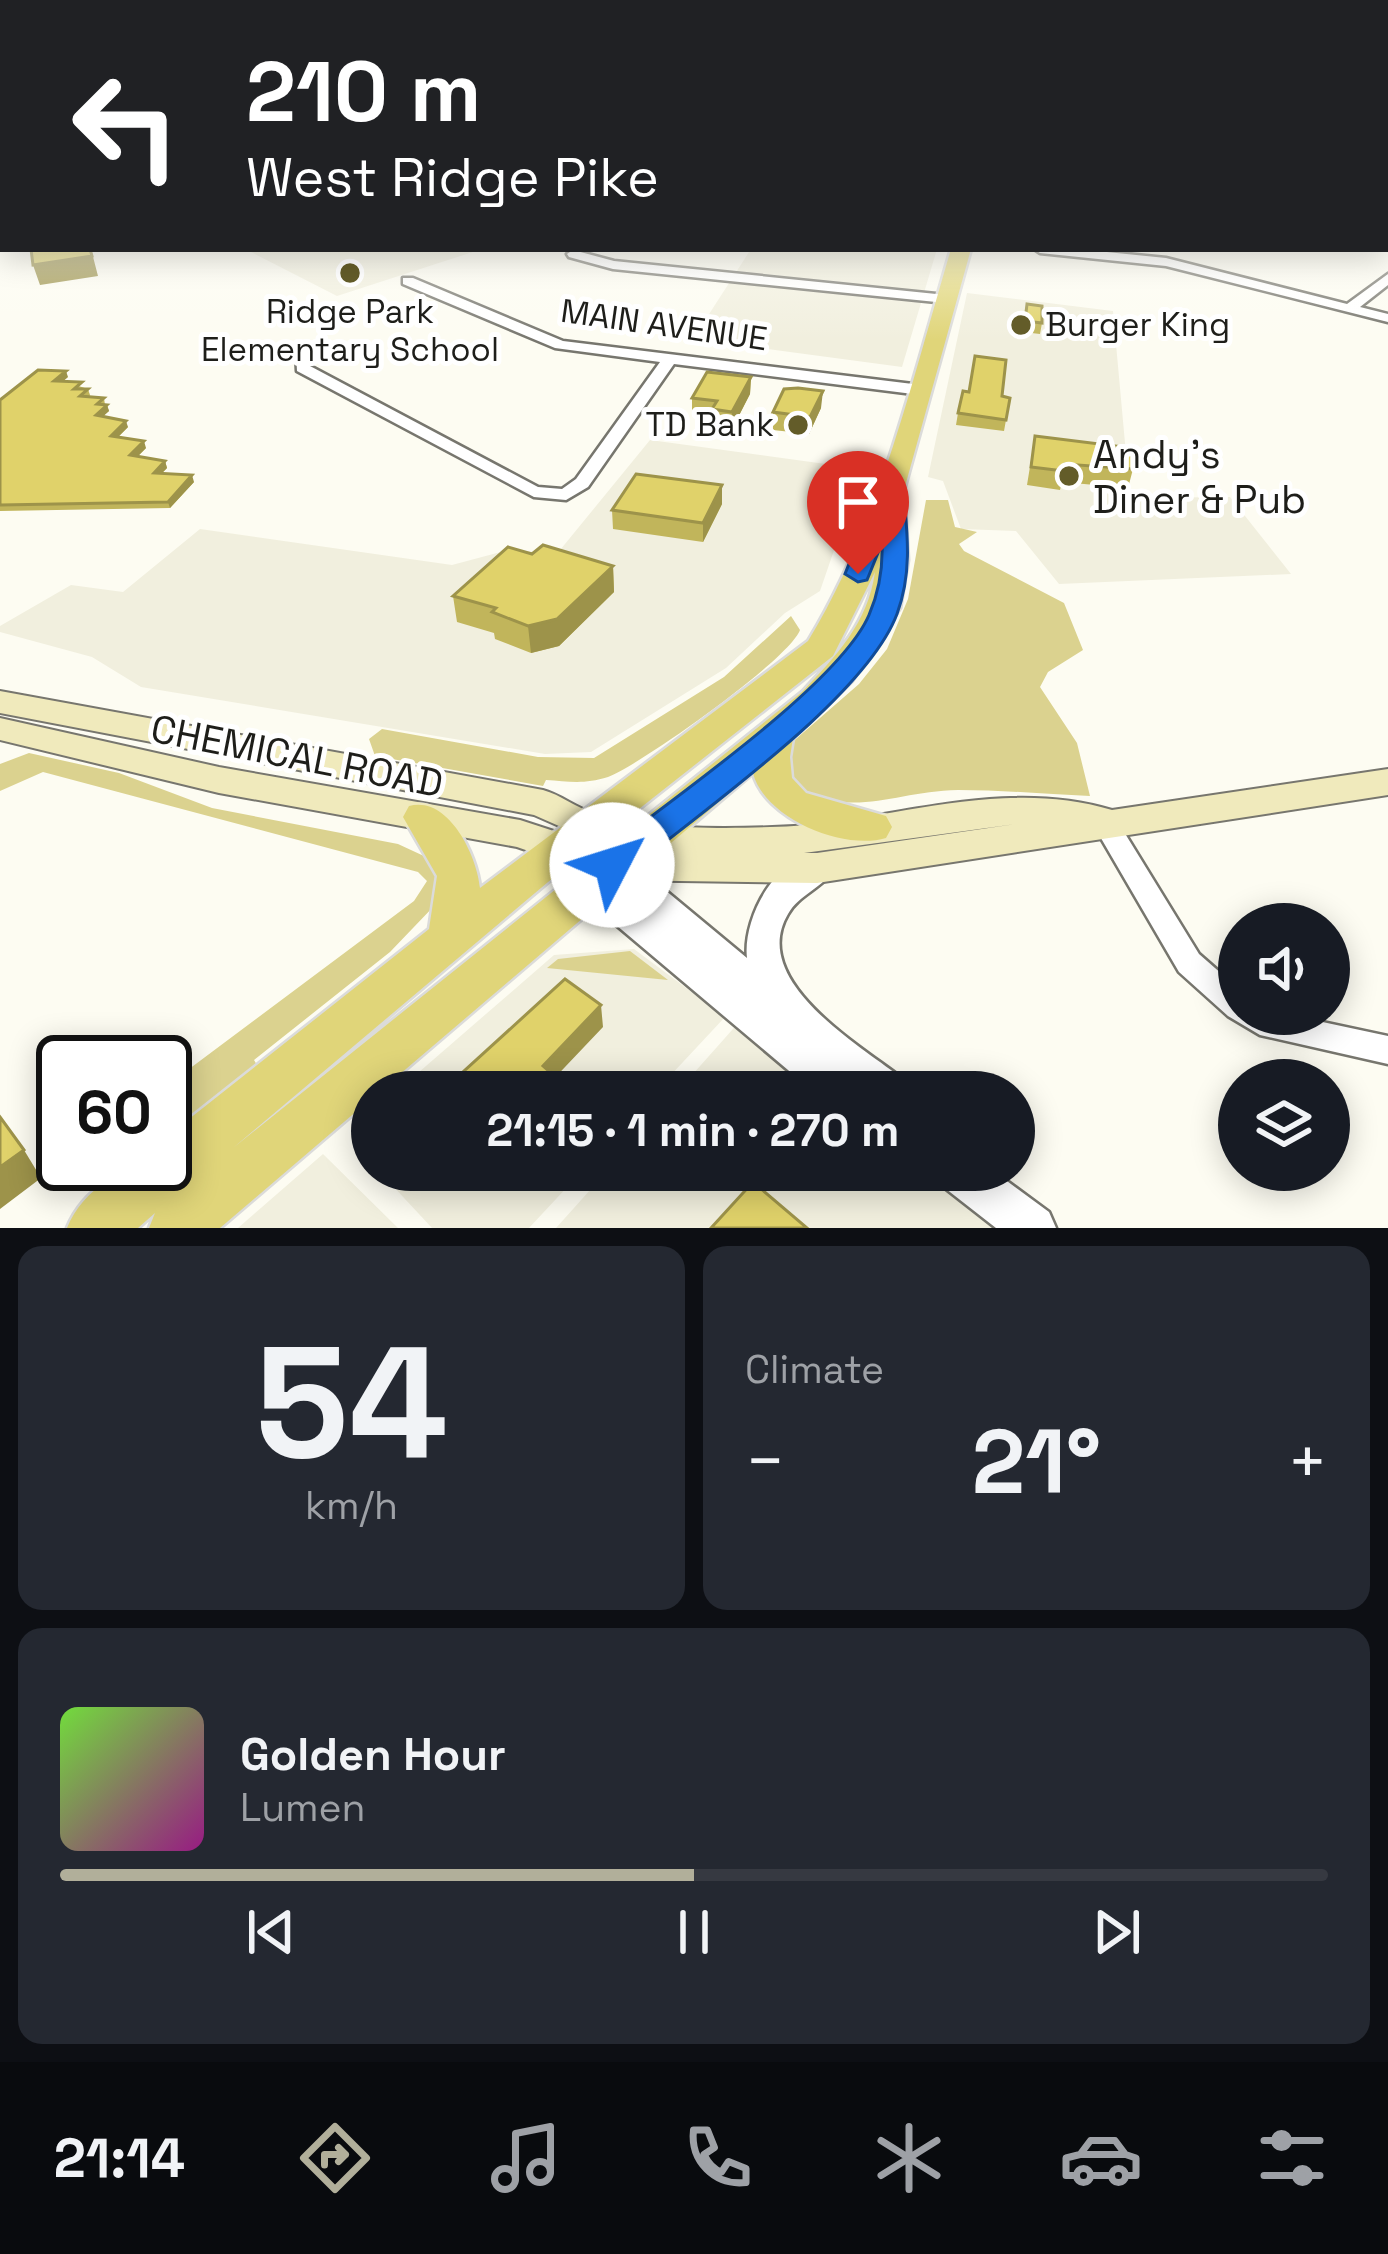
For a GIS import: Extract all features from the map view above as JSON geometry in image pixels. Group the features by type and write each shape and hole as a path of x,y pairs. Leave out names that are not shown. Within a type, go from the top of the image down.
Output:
{"main road":[{"path":"177,1228 821,648 849,601 892,486 960,252"},
{"path":"95,1228 447,943 587,856 649,834 844,669 883,617 896,567 892,486"},
{"name":"CHEMICAL ROAD","path":"0,702 543,802 587,856"},
{"name":"CHEMICAL ROAD","path":"0,729 219,780 520,834 587,856"},
{"path":"776,731 769,771 782,797 800,808 872,827"},
{"path":"587,856 817,868 1086,831 1104,821 1388,782"},
{"path":"649,834 808,839 970,814 1072,811 1104,821"},
{"path":"423,818 460,867 464,883 447,943"}],"street":[{"path":"592,252 580,256 946,299"},
{"path":"1069,252 1166,262 1388,318"},
{"path":"1166,262 1181,252"},
{"path":"1350,308 1388,278"},
{"name":"MAIN AVENUE","path":"408,281 560,345 921,390"},
{"path":"304,352 302,368 534,492 555,495 582,483 670,358"},
{"path":"1104,821 1189,963 1218,988"},
{"path":"587,856 862,1071"},
{"path":"587,856 822,1071"},
{"path":"787,1010 765,961 766,919 783,889 817,868"},
{"path":"1314,1035 1388,1050"},
{"path":"985,1191 1034,1228"}],"shaded area":[{"name":"Ridge Park Elementary School","path":"251,252 473,252 337,296"},
{"path":"749,252 936,252 902,367 693,339"},
{"path":"967,293 1113,311 1130,498 1230,497 1291,574 1059,584 1016,531 961,529 943,481 928,477"},
{"path":"650,440 862,469 820,591 785,613 726,668 591,752 545,754 141,687 92,657 0,632 0,626 71,585 123,592 200,529 452,565 512,549 556,555"},
{"path":"926,500 948,500 955,527 977,532 959,544 964,551 1064,603 1083,650 1048,672 1040,687 1077,743 1090,796 958,790 856,803 794,788 785,753 789,745 859,684 887,649 908,599"},
{"path":"791,616 800,630 770,664 680,733 608,777 583,782 546,780 543,786 375,756 369,739 382,729 538,757 594,758 724,677"},
{"path":"29,753 119,773 212,808 398,844 439,863 436,904 390,952 254,1060 257,1065 192,1119 192,1067 414,901 427,881 418,872 43,772 0,791 0,764"},
{"path":"634,949 725,1017 675,1071 420,1071 554,955"},
{"path":"630,951 668,980 547,968 558,959"},
{"path":"748,1012 820,1071 696,1071"},
{"path":"323,1154 351,1182 351,1191 360,1191 398,1228 238,1228"},
{"path":"398,1191 563,1191 529,1228 432,1228"},
{"path":"589,1191 984,1191 1033,1228 556,1228"}],"building":[{"path":"31,252 91,252 92,256 33,265"},
{"path":"1027,304 1042,306 1042,323 1025,321"},
{"path":"975,356 1006,360 1002,396 1010,398 1006,420 958,413 963,391 969,392"},
{"path":"38,370 66,371 54,381 82,382 74,389 88,389 80,396 104,398 97,404 107,405 96,415 126,421 111,436 144,441 130,455 165,461 154,473 192,475 168,502 0,505 0,400"},
{"path":"707,372 751,377 732,412 712,409 717,401 692,398"},
{"path":"784,389 823,391 810,417 773,412"},
{"path":"1035,436 1132,448 1133,469 1065,464 1064,471 1031,467"},
{"path":"636,474 722,485 703,523 612,510"},
{"path":"543,545 613,566 557,619 528,626 492,612 496,608 453,596 508,547 532,554"},
{"path":"565,979 601,1005 543,1066 549,1071 464,1071"},
{"path":"0,1117 24,1150 0,1167"},
{"path":"745,1191 764,1191 807,1228 711,1228"}],"place":[{"name":"Ridge Park Elementary School","path":"350,273"},
{"name":"Burger King","path":"1021,325"},
{"name":"TD Bank","path":"798,425"},
{"name":"Andy's Diner & Pub","path":"1069,476"}],"route":[{"path":"612,865 815,700 858,654 883,617 896,567 892,486 868,538 858,574"}]}
